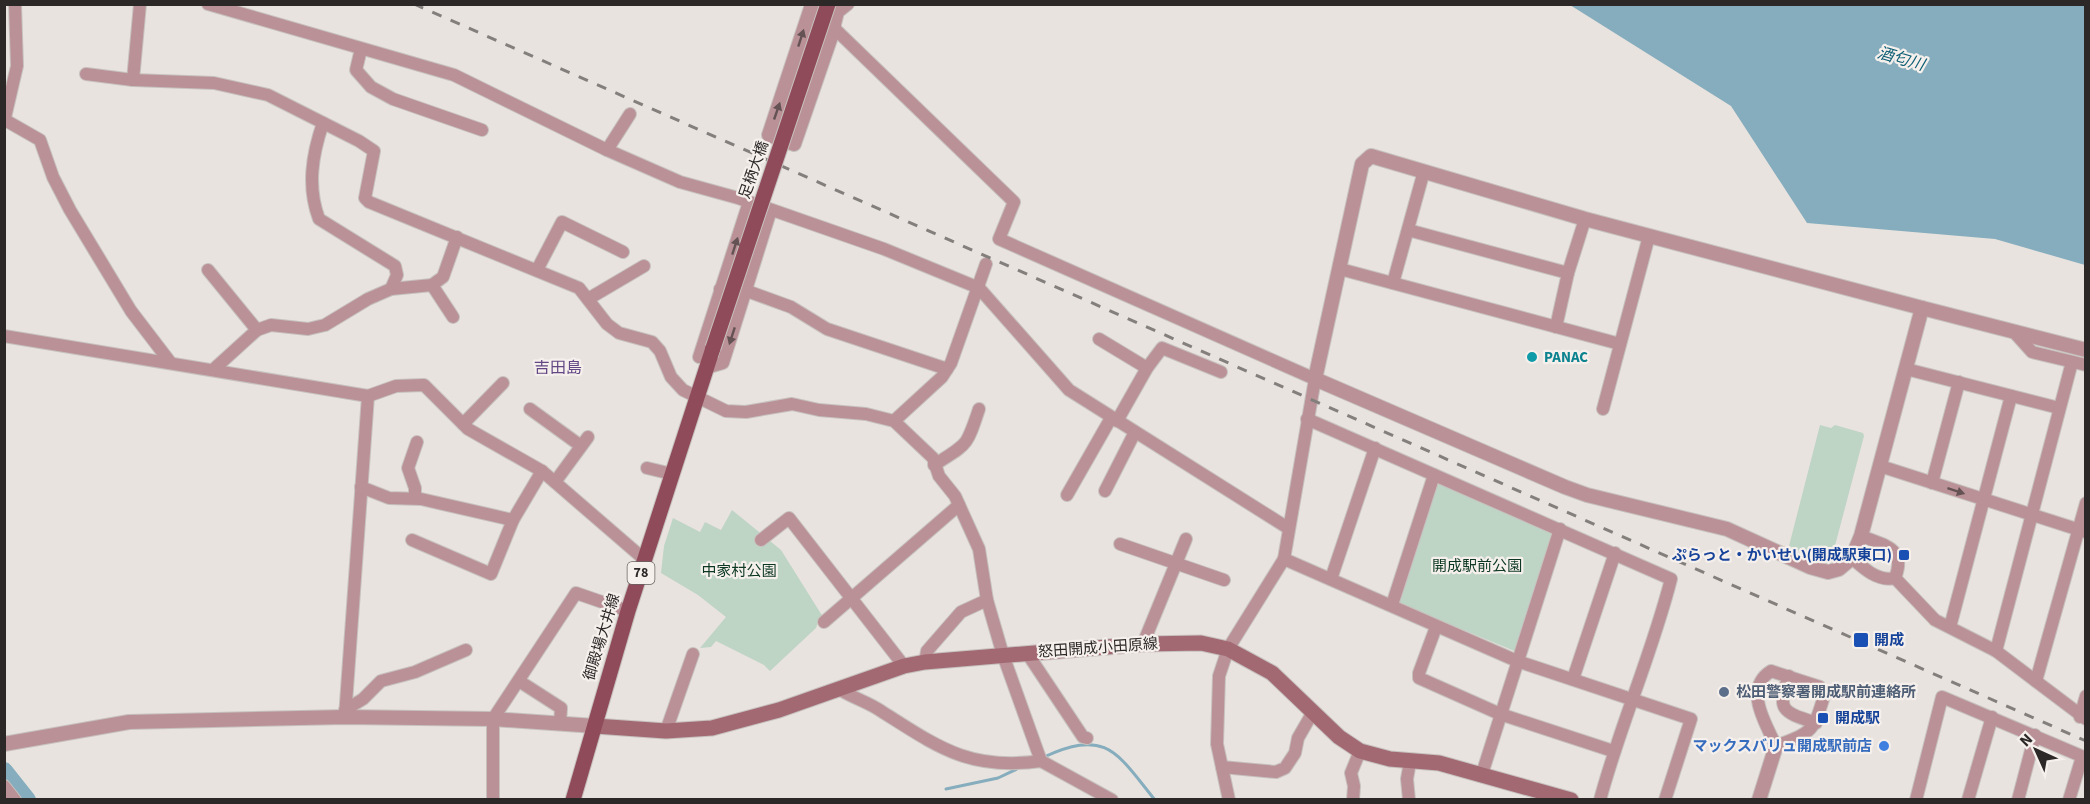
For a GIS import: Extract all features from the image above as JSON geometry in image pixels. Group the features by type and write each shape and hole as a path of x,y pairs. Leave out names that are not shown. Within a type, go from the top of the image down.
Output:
{"main road":[{"name":"足柄大橋","path":"713,348 783,140 838,7"},
{"name":"御殿場大井線","path":"573,800 628,611 696,397 702,363 713,348"},
{"name":"怒田開成小田原線","path":"595,726 666,731 712,728 779,710 904,666 924,662 1143,644 1201,643 1228,649 1272,673 1340,737 1360,751 1410,762 1439,763 1570,800"}],"street":[{"path":"15,4 17,66 6,101 5,121 40,140 53,177 70,210 131,311 170,362"},
{"path":"133,80 140,4"},
{"path":"208,4 454,75 607,150 680,182 749,202 884,249 978,288 1054,377 1069,390 1288,528"},
{"path":"812,4 838,7 834,28 794,144 769,135 812,4"},
{"path":"834,28 1014,202 997,242 1587,495 1727,529 1810,567 1828,572 1839,569 1852,558 1861,536 1922,308"},
{"path":"361,49 356,70 371,87 393,99 482,130"},
{"path":"86,74 133,80 214,83 268,95 323,123 374,151 366,198 369,202 579,288 607,324 619,333 652,342 660,351 671,377 683,390 726,411 746,412 792,404 819,410 866,414 894,421 933,458 939,476 959,505 979,549 987,600 1003,655 1041,761"},
{"path":"607,150 630,114"},
{"path":"323,123 314,150 312,168 314,201 319,219 395,266 397,274 391,289"},
{"path":"1228,800 1217,744 1219,676 1228,649 1284,559 1315,379 1362,164 1371,156 1585,219 2085,350"},
{"path":"1393,283 1424,171"},
{"path":"749,202 720,290 702,363 723,363 771,210"},
{"path":"1556,327 1568,273 1585,219"},
{"path":"537,270 562,222 623,252"},
{"path":"1408,230 1568,273"},
{"path":"1602,409 1649,236"},
{"path":"214,369 256,330 271,325 308,329 325,325 368,298 391,289 432,285 443,277 457,237"},
{"path":"894,421 947,369 986,264"},
{"path":"588,299 644,266"},
{"path":"1340,269 1620,344"},
{"path":"208,270 256,330"},
{"path":"432,285 453,316"},
{"path":"720,290 747,291 791,307 827,329 947,369"},
{"path":"2014,332 2032,352 2085,365"},
{"path":"4,336 368,396 396,386 424,385 463,424 542,471 645,560"},
{"path":"1099,339 1147,368"},
{"path":"1067,495 1162,348 1221,372"},
{"path":"1996,651 2072,362"},
{"path":"1906,369 2059,408"},
{"path":"1932,483 1959,382"},
{"path":"463,424 503,383"},
{"path":"345,714 368,396"},
{"path":"1950,627 2011,396"},
{"path":"530,409 585,442 555,482"},
{"path":"934,465 961,449 968,441 979,409"},
{"path":"1307,419 1671,579 1633,699 1613,751 1600,800"},
{"path":"1106,491 1135,432"},
{"path":"415,498 415,488 408,468 417,442"},
{"path":"1331,579 1375,448"},
{"path":"1880,466 2082,531"},
{"path":"647,468 672,474"},
{"path":"412,540 491,574 513,520 542,471"},
{"path":"1392,605 1434,475"},
{"path":"361,487 389,498 415,498 513,520"},
{"path":"2036,681 2082,531 2085,503"},
{"path":"824,622 959,505"},
{"path":"761,540 789,518 904,666"},
{"path":"1482,774 1560,529"},
{"path":"1861,536 1890,548 1898,556 1899,567 1895,578"},
{"path":"1143,644 1186,539"},
{"path":"1120,544 1224,580"},
{"path":"1573,679 1614,553"},
{"path":"1852,558 1865,570 1881,578 1895,578 1935,620 1996,651 2083,718"},
{"path":"1284,559 1517,661 1691,719 1665,800"},
{"path":"494,800 493,719 576,593 628,611"},
{"path":"924,662 927,651 961,612 987,600"},
{"path":"1436,627 1419,678 1500,714 1613,751"},
{"path":"345,714 381,681 415,672 466,650"},
{"path":"1027,653 1083,737 1088,738"},
{"path":"666,731 693,654"},
{"path":"1759,800 1776,746 1757,705 1757,696 1766,675 1776,671 1823,691 1816,723 1809,731 1776,746"},
{"path":"1789,676 1781,696 1782,706 1789,714 1816,723"},
{"path":"519,681 561,708 561,723"},
{"path":"840,689 878,709 955,756 975,761 1024,764 1041,761 1112,800"},
{"path":"2083,718 2085,696"},
{"path":"1916,800 1942,697 2084,757 2069,800"},
{"path":"1222,766 1276,772 1286,768 1295,753 1298,738 1313,712"},
{"path":"4,744 129,722 345,714 493,719 595,726"},
{"path":"1968,800 1992,717"},
{"path":"2019,800 2035,735"},
{"path":"1353,800 1354,786 1351,773 1360,751"},
{"path":"1409,800 1407,779 1410,762"},
{"path":"4,786 15,800"}],"green space":[{"path":"1820,425 1831,428 1835,425 1863,433 1864,436 1832,557 1823,562 1789,546"},
{"name":"開成駅前公園","path":"1445,483 1556,530 1517,652 1398,603 1436,485"},
{"name":"中家村公園","path":"732,510 781,550 823,617 820,617 816,628 770,671 764,665 716,641 711,647 700,648 726,617 698,595 661,573 664,546 673,518 700,532 705,522 721,530"}],"water":[{"name":"酒匂川","path":"1570,5 2085,5 2085,265 1995,239 1807,223 1731,106"}],"waterway":[{"path":"1044,757 1065,749 1097,745 1120,758 1155,800"},
{"path":"946,789 998,778 1019,768"},
{"path":"4,771 27,800"}],"railway":[{"path":"414,4 2086,741"}],"place":[{"name":"PANAC","path":"1532,357"},
{"name":"ぷらっと・かいせい(開成駅東口)","path":"1904,555"},
{"name":"開成","path":"1861,640"},
{"name":"松田警察署開成駅前連絡所","path":"1724,692"},
{"name":"開成駅","path":"1823,718"},
{"name":"マックスバリュ開成駅前店","path":"1884,746"}],"district":[{"name":"吉田島","path":"558,368"}]}
